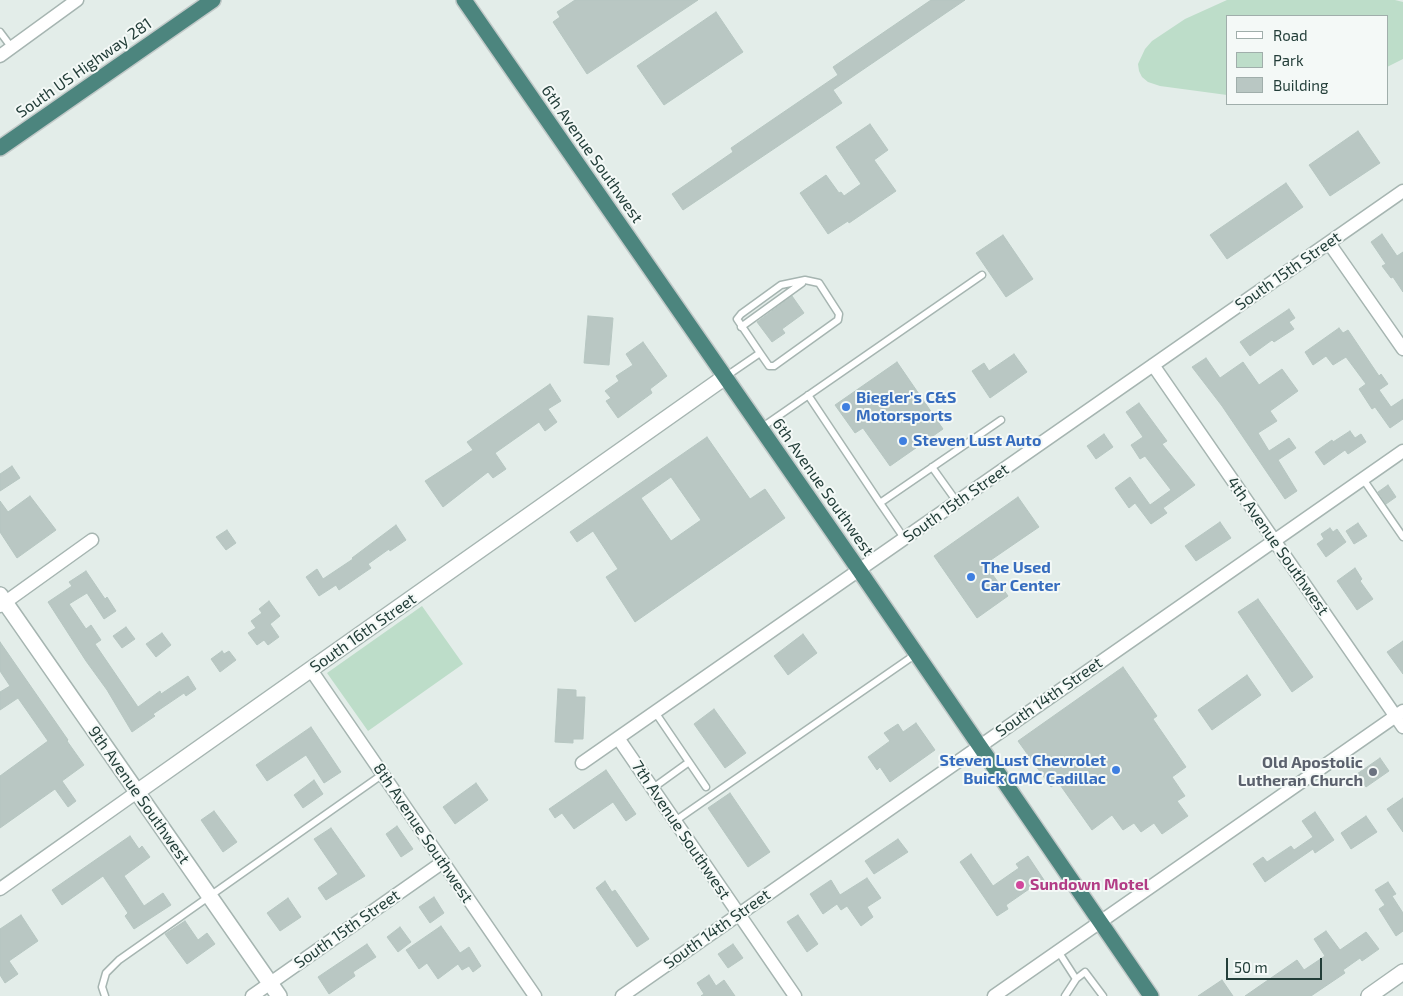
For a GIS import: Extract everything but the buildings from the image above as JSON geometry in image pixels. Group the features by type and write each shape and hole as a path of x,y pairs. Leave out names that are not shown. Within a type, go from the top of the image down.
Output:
{"highway":[{"name":"South US Highway 281","path":"0,148 213,0"},
{"name":"6th Avenue Southwest","path":"464,0 859,570 1151,996"}],"street":[{"path":"0,56 77,0"},
{"name":"South 15th Street","path":"582,763 1403,191"},
{"path":"1330,242 1403,349"},
{"name":"4th Avenue Southwest","path":"1154,365 1274,540 1401,718"},
{"name":"South 16th Street","path":"0,889 725,377"},
{"name":"South 14th Street","path":"622,996 1403,451"},
{"path":"2,601 92,540"},
{"name":"9th Avenue Southwest","path":"2,601 279,996"},
{"name":"8th Avenue Southwest","path":"311,670 535,996"},
{"path":"994,996 1401,718"},
{"name":"7th Avenue Southwest","path":"618,738 795,996"},
{"name":"South 15th Street","path":"252,996 443,862"},
{"path":"1369,996 1403,972"}],"lane":[{"path":"0,32 12,48"},
{"path":"760,428 982,275"},
{"path":"741,326 805,280"},
{"path":"805,280 819,283 839,314 838,320 774,366 769,366 737,319 740,314 781,285 805,280"},
{"path":"725,377 760,353"},
{"path":"808,395 904,538"},
{"path":"880,503 1001,420"},
{"path":"932,467 957,502"},
{"path":"1363,479 1403,537"},
{"path":"675,821 916,654"},
{"path":"655,712 706,787"},
{"path":"653,788 689,762"},
{"path":"105,996 102,986 106,973 111,967 383,774"},
{"path":"1058,951 1076,979"},
{"path":"1065,996 1076,979 1085,972 1103,996"}],"green space":[{"path":"1227,0 1395,0 1403,2 1403,59 1388,66 1388,15 1226,15 1226,95 1160,86 1148,82 1142,77 1138,64 1145,49 1152,41 1185,19"},
{"path":"422,606 463,664 368,731 327,673"}],"place":[{"name":"Biegler's C&S Motorsports","path":"846,407"},
{"name":"Steven Lust Auto","path":"903,441"},
{"name":"The Used Car Center","path":"971,577"},
{"name":"Steven Lust Chevrolet Buick GMC Cadillac","path":"1116,770"},
{"name":"Old Apostolic Lutheran Church","path":"1373,772"},
{"name":"Sundown Motel","path":"1020,885"}]}
